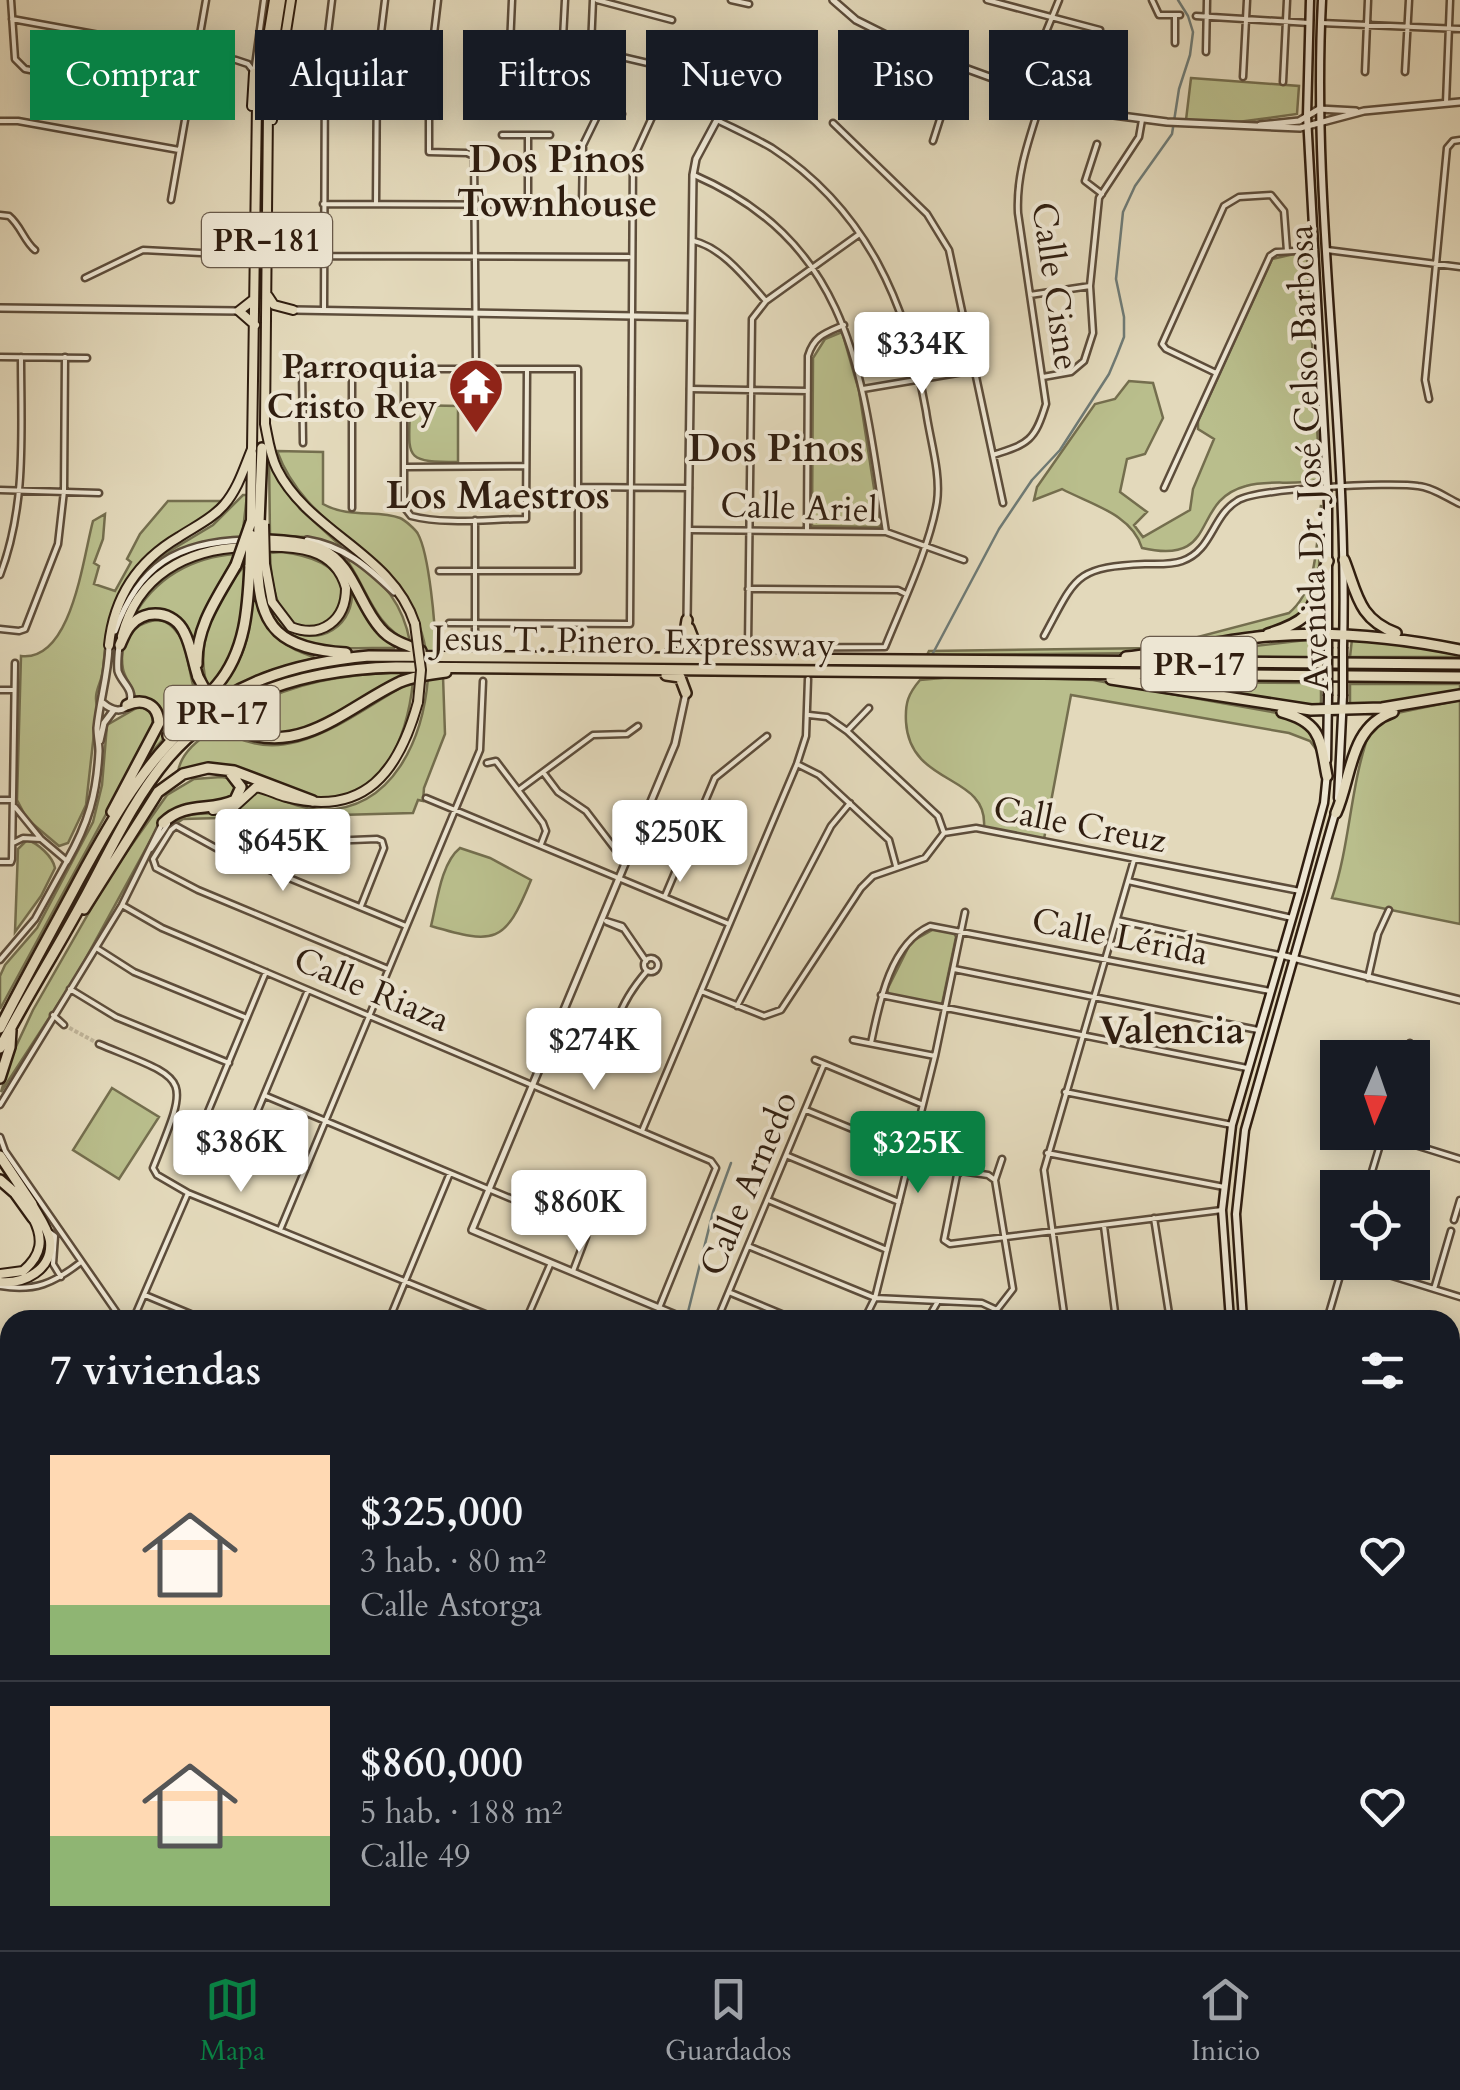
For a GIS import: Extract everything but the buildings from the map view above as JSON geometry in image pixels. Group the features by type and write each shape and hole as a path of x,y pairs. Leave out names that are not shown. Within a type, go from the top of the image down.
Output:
{"highway":[{"path":"257,448 260,601 272,626 287,641 318,652 369,656"},
{"path":"198,677 200,633 258,523"},
{"path":"267,540 306,544 332,556 344,567 382,630 403,644 438,657"},
{"path":"1344,560 1352,591 1363,612 1378,626 1417,641"},
{"path":"1256,638 1294,625 1304,617 1318,596 1328,561"},
{"path":"144,771 161,743 217,686 235,657 257,564"},
{"path":"114,646 138,618 152,614 167,616 183,630 198,677 216,710 246,733 264,738 298,736 319,729 414,676 494,667"},
{"path":"687,620 695,648 734,665"},
{"path":"636,665 680,653 687,620"},
{"path":"1082,660 1162,654 1256,638 1328,634 1417,641 1460,650"},
{"name":"Jesus T. Pinero Expressway","path":"0,1048 4,1025 97,848 144,771 170,740 225,697 275,674 369,656 636,665"},
{"name":"Jesus T. Pinero Expressway","path":"4,1025 61,939 130,814 161,767 192,736 241,700 276,685 338,670 912,659 1460,664"},
{"path":"636,665 678,676 686,693"},
{"path":"686,693 695,676 734,665"},
{"name":"Jesus T. Pinero Expressway","path":"734,665 1081,674 1460,677"},
{"path":"1081,674 1246,702 1328,710 1416,704 1460,696"},
{"path":"1246,702 1309,724 1319,736 1327,776"},
{"path":"97,848 121,792 159,723 158,712 150,704 127,706"},
{"path":"1336,813 1363,732 1382,716 1416,704"},
{"path":"61,939 170,780 208,768 234,771 314,801"},
{"path":"144,814 168,787 185,776 216,772 231,774 240,781 242,792 231,802 187,807 169,824"},
{"path":"0,1078 10,1047 4,1025"},
{"path":"0,1156 32,1204"},
{"path":"0,1180 33,1218"}],"main road":[{"name":"PR-181","path":"257,448 266,337 270,70 278,0"},
{"name":"PR-181","path":"257,448 255,175 259,86 278,0"},
{"path":"267,144 290,0"},
{"name":"Avenida Dr. José Celso Barbosa","path":"1229,1310 1222,1210 1232,1125 1324,803 1327,776 1327,489 1307,126 1310,0"},
{"name":"Avenida Dr. José Celso Barbosa","path":"1241,1310 1236,1240 1241,1158 1260,1070 1336,813 1341,777 1344,560 1319,122 1322,0"},
{"path":"254,72 255,175"},
{"path":"266,294 274,304 293,310"},
{"path":"255,298 239,311 255,324"},
{"path":"266,322 280,312 293,310"},
{"path":"169,824 188,811 234,807 256,787 314,801 358,795 386,774 406,740 418,702 421,670 410,609 380,568 306,506 278,472 265,424 266,337"},
{"path":"1320,361 1334,360"},
{"path":"114,646 116,610 132,578 156,551 223,506 257,448"},
{"path":"114,646 152,580 177,562 212,549 278,546 314,552 333,563 343,577 346,598 334,623 318,630 291,627 272,602 257,564 258,523"},
{"path":"0,1284 20,1282 40,1269 50,1249 46,1230 32,1204"},
{"path":"0,1274 24,1271 37,1256 41,1234 33,1218"}],"street":[{"path":"11,0 15,58 30,71"},
{"path":"196,0 206,1 201,30"},
{"path":"260,30 264,0"},
{"path":"328,30 332,0"},
{"path":"376,204 377,66 385,0"},
{"path":"438,0 429,76 429,152 474,156 476,369"},
{"path":"511,30 512,0"},
{"path":"563,30 565,0"},
{"path":"593,30 595,0 672,20"},
{"path":"730,0 749,4"},
{"path":"833,0 856,20 878,30"},
{"path":"987,0 1100,30"},
{"path":"1048,30 1059,0"},
{"path":"1152,0 1159,15 1177,15 1175,43"},
{"path":"1206,52 1208,0"},
{"path":"1242,77 1247,0"},
{"path":"1283,82 1288,0"},
{"path":"1365,72 1368,0"},
{"path":"1405,72 1408,0"},
{"path":"1446,103 1450,0"},
{"path":"1196,16 1309,23"},
{"path":"12,19 76,30"},
{"path":"1321,23 1460,30"},
{"path":"236,60 255,54"},
{"path":"236,60 248,64 254,72"},
{"path":"254,72 255,65"},
{"path":"1128,118 1272,128 1307,126 1364,112 1460,102"},
{"path":"1259,126 1307,116 1320,109 1364,112"},
{"path":"171,200 185,120"},
{"path":"324,120 324,310"},
{"path":"582,205 583,145 595,120"},
{"path":"449,623 630,624 632,159 650,120"},
{"path":"687,620 693,174 696,159 718,120 771,148 805,173 860,234 893,292 911,338 938,487 935,512 885,647 695,648"},
{"path":"933,141 940,120"},
{"name":"Calle Cisne","path":"993,455 1020,447 1038,430 1046,404 1018,213 1017,186 1035,120"},
{"path":"1043,377 1072,372 1084,361 1093,333 1090,286 1102,194 1139,137 1142,120"},
{"path":"0,122 18,121 179,150"},
{"path":"832,122 927,214 948,250 1003,503"},
{"path":"502,135 550,135"},
{"path":"528,136 528,205"},
{"path":"1429,399 1425,378 1447,148 1452,141 1460,140"},
{"path":"1097,144 1085,181 1102,194"},
{"path":"693,174 730,190 788,236 813,267 845,325 863,389 886,532"},
{"path":"1216,372 1166,350 1162,344 1224,206 1240,197 1271,195 1284,211 1287,251"},
{"path":"323,204 603,205"},
{"path":"0,216 9,216 20,225 35,250"},
{"path":"748,647 752,319 766,301 860,234"},
{"path":"692,240 704,243 740,272 766,301"},
{"path":"85,278 143,250 240,255"},
{"path":"1164,488 1270,256 1313,250"},
{"path":"1327,250 1460,267"},
{"path":"323,256 631,257"},
{"path":"1030,295 1090,286"},
{"path":"0,308 239,311"},
{"path":"293,310 690,317"},
{"path":"807,531 808,356 812,343 822,334 845,325"},
{"path":"0,357 87,358"},
{"path":"0,576 14,540 20,490 21,357"},
{"path":"0,628 25,629 58,544 64,491 65,358"},
{"path":"303,442 302,369 578,369 578,571 439,571"},
{"path":"352,369 352,508"},
{"path":"404,369 404,507 410,516 423,519 476,520 526,519 526,370"},
{"path":"863,389 975,370"},
{"path":"690,389 808,391"},
{"path":"404,467 526,466"},
{"path":"1044,636 1075,580 1104,566 1184,561 1204,547 1222,516 1242,497 1416,486 1460,504"},
{"path":"578,487 688,488"},
{"path":"0,490 99,493"},
{"path":"475,648 476,520"},
{"name":"Calle Ariel","path":"688,530 886,532 964,560"},
{"path":"99,744 102,690 108,683 114,646 133,590 161,562 202,544 313,541 350,554 370,568 410,609"},
{"path":"748,589 898,590 906,594"},
{"path":"0,960 35,919 82,836 95,799 104,723 114,710 127,706 130,692 123,682 114,646"},
{"path":"0,862 10,862 13,843 15,663"},
{"path":"642,1132 797,764 806,736 808,678"},
{"path":"280,1230 480,750 483,680"},
{"path":"108,683 123,682"},
{"path":"0,690 14,690"},
{"path":"467,1237 675,744 686,693"},
{"path":"103,703 114,710"},
{"path":"847,731 869,708"},
{"path":"807,715 827,717 847,731 938,816 944,833"},
{"path":"520,788 598,732 627,734 638,726"},
{"path":"664,897 715,778 767,736"},
{"path":"487,762 496,761 520,788 546,831 541,844"},
{"path":"797,764 819,775 888,840 896,866"},
{"path":"543,772 558,792 586,811 625,862"},
{"path":"426,798 729,924"},
{"path":"0,800 14,802 41,838 67,861"},
{"path":"738,1006 831,826 850,803"},
{"path":"169,824 406,926"},
{"path":"0,1105 122,905 145,857 169,824"},
{"path":"169,824 152,858 156,868 198,890 389,970"},
{"name":"Calle Creuz","path":"701,992 764,1016 781,1010 861,888 873,876 925,858 944,833 976,828 1300,891"},
{"path":"13,843 23,838 41,838"},
{"path":"258,865 266,850 278,843 378,838 384,848 360,908"},
{"path":"1064,1310 1044,1170 1134,860"},
{"path":"1128,882 1292,918"},
{"name":"Calle Riaza","path":"122,905 162,928 715,1164 659,1308"},
{"path":"1368,978 1378,934 1389,910"},
{"path":"869,1310 876,1298 935,1056 964,912"},
{"path":"604,920 616,922 624,929 646,961 647,971 621,1009 617,1032"},
{"path":"1117,920 1281,955 1460,1000"},
{"name":"Calle Lérida","path":"881,995 916,932 930,926 1270,991"},
{"path":"96,948 134,972 247,1018"},
{"path":"646,961 652,958 658,965 656,971 647,971"},
{"path":"953,968 1258,1030"},
{"path":"266,972 195,1143 237,1160 308,989"},
{"path":"70,989 116,1016 228,1063"},
{"path":"871,1043 881,995 1247,1068"},
{"path":"53,1015 64,1024"},
{"path":"853,1040 935,1056"},
{"path":"100,1044 166,1071 176,1084 179,1104 154,1168 157,1175 188,1192 476,1310"},
{"path":"815,1060 923,1105"},
{"name":"Calle Arnedo","path":"721,1310 824,1064"},
{"path":"1065,1092 1232,1125"},
{"path":"264,1095 584,1228 586,1237 573,1271"},
{"path":"806,1110 911,1154"},
{"path":"0,1137 5,1151 115,1310"},
{"path":"1430,1149 1460,1159"},
{"path":"1048,1154 1224,1187"},
{"path":"786,1155 899,1202"},
{"path":"748,1246 876,1298 982,1303 997,1310 1013,1289 995,1180 1002,1159"},
{"path":"995,1180 988,1175 961,1171 957,1175 943,1235 950,1244 1222,1210"},
{"path":"393,1310 450,1173"},
{"path":"137,1310 188,1192"},
{"path":"768,1200 887,1250"},
{"path":"1454,1220 1460,1200"},
{"path":"1154,1218 1168,1310"},
{"path":"1104,1226 1115,1310"},
{"path":"46,1230 55,1236 53,1264 62,1278"},
{"path":"472,1230 664,1310"},
{"path":"1434,1290 1451,1231"},
{"path":"0,1284 38,1288 62,1278 82,1262"},
{"path":"530,1310 551,1262"},
{"path":"1329,1310 1340,1280"},
{"path":"1403,1280 1460,1297"},
{"path":"729,1292 772,1310"},
{"path":"144,1294 182,1310"},
{"path":"932,1310 937,1302"}],"green space":[{"path":"1191,78 1299,86 1297,114 1238,122 1186,120"},
{"path":"1294,254 1307,259 1320,477 1317,480 1255,484 1228,494 1195,540 1184,548 1167,551 1142,548 1137,536 1120,518 1062,489 1034,500 1037,487 1095,404 1115,399 1129,381 1153,383 1163,418 1145,454 1127,459 1120,492 1147,512 1134,525 1143,537 1190,510 1193,489 1214,439 1198,429 1198,421 1272,259"},
{"path":"842,332 859,391 880,527 812,526 813,358 825,339"},
{"path":"410,405 458,406 458,462 427,461 413,453"},
{"path":"277,451 323,452 323,504 343,511 391,515 417,532 428,574 435,652 426,651 415,616 399,588 312,505 292,481"},
{"path":"269,457 300,509 340,545 335,547 306,537 270,536"},
{"path":"247,495 242,539 202,542 153,565 158,558 213,525"},
{"path":"168,501 224,501 154,550 123,589 111,619 96,696 86,805 68,843 59,846 27,819 17,800 21,656 38,653 64,625 93,521 105,514 103,539 94,563 99,566 94,584 115,591 131,562 127,559 140,534"},
{"path":"1321,505 1319,569 1313,600 1298,617 1277,627 1156,653 927,655 929,651 1156,648 1289,613 1299,603 1311,577"},
{"path":"282,552 323,564 341,583 342,603 331,620 313,629 294,624 278,600 270,553"},
{"path":"236,554 193,643 169,616 133,618 152,592 176,572 204,560"},
{"path":"348,561 374,576 390,595 410,642 381,619"},
{"path":"245,565 243,613 233,657 209,691 203,656 209,624 224,593"},
{"path":"255,574 260,607 269,626 284,642 315,658 269,671 214,699 211,695 243,652"},
{"path":"351,584 396,644 394,648 333,647 295,639 270,613 264,591 284,625 309,636 321,635 342,622 352,599"},
{"path":"162,620 172,626 184,644 198,700 150,754 159,729 151,701 135,699 122,659 126,641 136,628"},
{"path":"1315,639 1322,645 1322,658 1170,656"},
{"path":"1352,639 1460,652 1460,657 1350,657"},
{"path":"413,672 305,731 264,733 232,719 274,696 319,682"},
{"path":"443,676 445,734 424,788 423,801 418,800 413,813 183,819 168,829 181,818 189,815 234,810 256,791 323,810 348,807 369,797 386,784 411,746 428,678"},
{"path":"964,676 1093,680 1289,715 1315,732 1319,753 1310,741 1289,733 1071,695 1044,839 984,827 982,810 974,797 920,758 906,722 908,699 920,680"},
{"path":"413,681 398,743 375,779 360,791 341,798 318,798 234,768 198,766 178,772 187,751 218,726 243,740 268,745 293,743 343,723"},
{"path":"1169,682 1321,683 1321,703 1280,703"},
{"path":"1350,684 1460,684 1460,691 1387,704 1350,706"},
{"path":"1460,700 1460,924 1332,898 1371,728 1397,713"},
{"path":"140,706 152,713 153,728 0,1009 0,976 5,965 37,928 93,822 102,785 107,725"},
{"path":"194,779 235,779 238,784 233,799 189,806 160,823 75,978 1,1092 12,1055 33,1010 111,874 167,795"},
{"path":"27,840 44,851 55,868 15,932 18,849"},
{"path":"460,848 490,858 531,880 513,917 495,934 470,936 431,926 444,873"},
{"path":"934,929 954,933 956,937 942,1004 889,995 887,990 911,942"},
{"path":"112,1088 159,1117 119,1179 73,1150"}],"waterway":[{"path":"932,655 999,529 1032,480 1060,450 1109,374 1124,337 1116,279 1123,212 1135,186 1172,134 1193,32 1178,0"},
{"path":"688,1310 713,1212 731,1163"}],"tunnel":[{"path":"64,1025 99,1044"}],"place":[{"name":"Parroquia Cristo Rey","path":"476,435"}],"district":[{"name":"Dos Pinos Townhouse","path":"557,180"},
{"name":"Dos Pinos","path":"776,448"},
{"name":"Los Maestros","path":"498,495"},
{"name":"Valencia","path":"1172,1030"}]}
